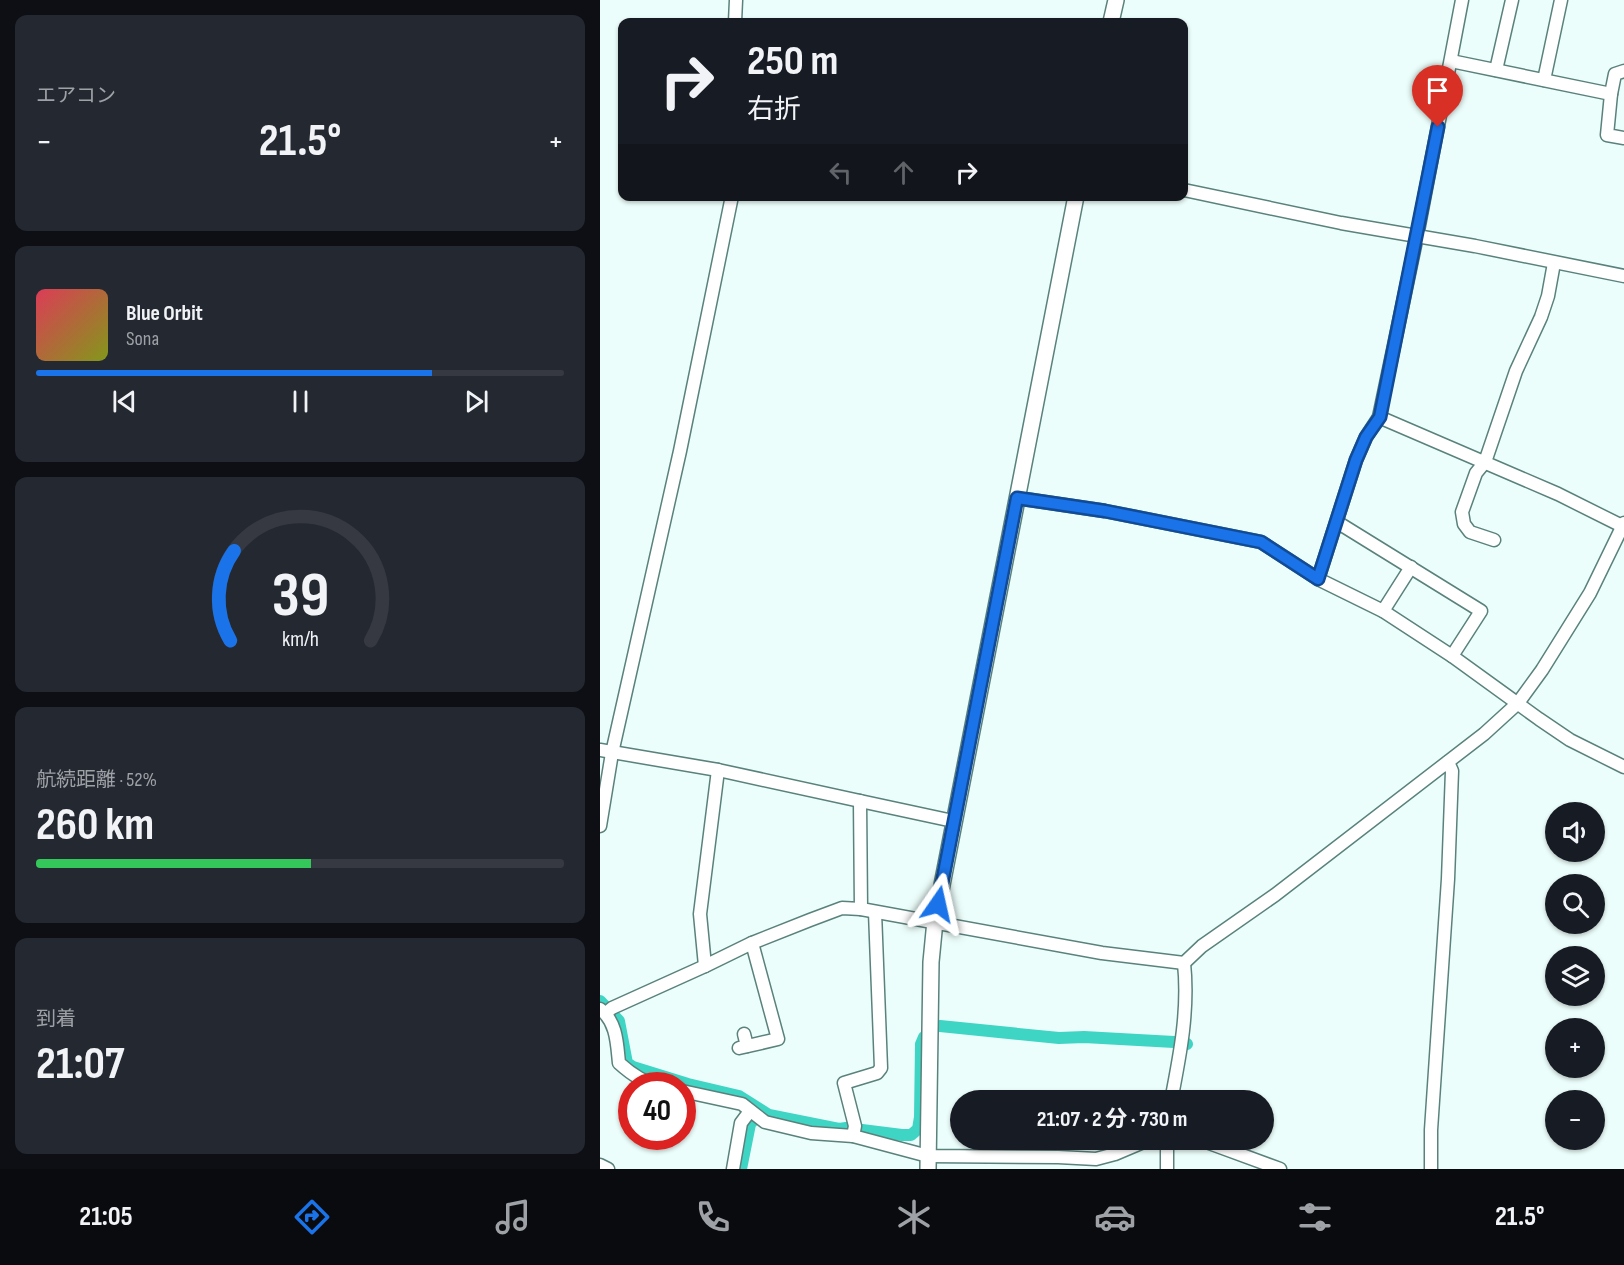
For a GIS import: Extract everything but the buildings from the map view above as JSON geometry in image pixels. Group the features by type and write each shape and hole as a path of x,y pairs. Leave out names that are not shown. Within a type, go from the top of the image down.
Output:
{"street":[{"path":"735,18 736,0"},
{"path":"1112,18 1116,0"},
{"path":"1318,579 1356,460 1366,437 1380,417 1462,0"},
{"path":"1496,70 1512,0"},
{"path":"1544,80 1561,0"},
{"path":"1451,61 1611,94"},
{"path":"1624,71 1615,74 1606,135 1624,138"},
{"path":"1188,191 1341,223 1475,246 1624,276"},
{"path":"600,826 606,752 680,451 731,201"},
{"path":"928,1162 931,962 934,921 1075,201"},
{"path":"1494,540 1470,532 1464,524 1462,512 1476,473 1485,462 1516,371 1541,317 1548,296 1554,263"},
{"path":"1184,963 1202,946 1275,895 1484,734 1518,703 1542,670 1590,593 1623,525 1558,494 1380,417"},
{"path":"1017,498 1105,511 1261,542 1318,579 1383,611 1452,656 1570,740 1624,767"},
{"path":"1337,522 1480,611 1452,656"},
{"path":"1383,611 1411,567"},
{"path":"606,752 718,770 953,821"},
{"path":"1431,1169 1431,1131 1452,771 1448,762"},
{"path":"705,966 700,914 718,770"},
{"path":"860,801 861,909"},
{"path":"630,1072 619,1063 613,1025 606,1010 752,943 843,908 934,921 1102,953 1184,963"},
{"path":"853,1131 844,1083 877,1073 880,1068 875,912"},
{"path":"743,1043 778,1040 752,943"},
{"path":"1173,1090 1186,986 1184,963"},
{"path":"696,1094 742,1104 765,1122 811,1133 853,1131 928,1162 1058,1157 1096,1159 1124,1150"},
{"path":"733,1169 741,1123 755,1114"},
{"path":"1167,1150 1167,1169"},
{"path":"1229,1150 1280,1169"},
{"path":"600,1165 608,1169"}],"waterway":[{"path":"600,1001 619,1021 627,1063 633,1067 688,1084 739,1096 769,1115 839,1129 902,1135 911,1135 918,1129 921,1044 924,1037"},
{"path":"940,1026 1059,1038 1084,1037 1187,1044"},
{"path":"741,1169 750,1124 762,1111"}],"route":[{"path":"938,904 1017,498 1105,511 1261,542 1318,579 1356,460 1366,437 1380,417 1438,127"}]}
